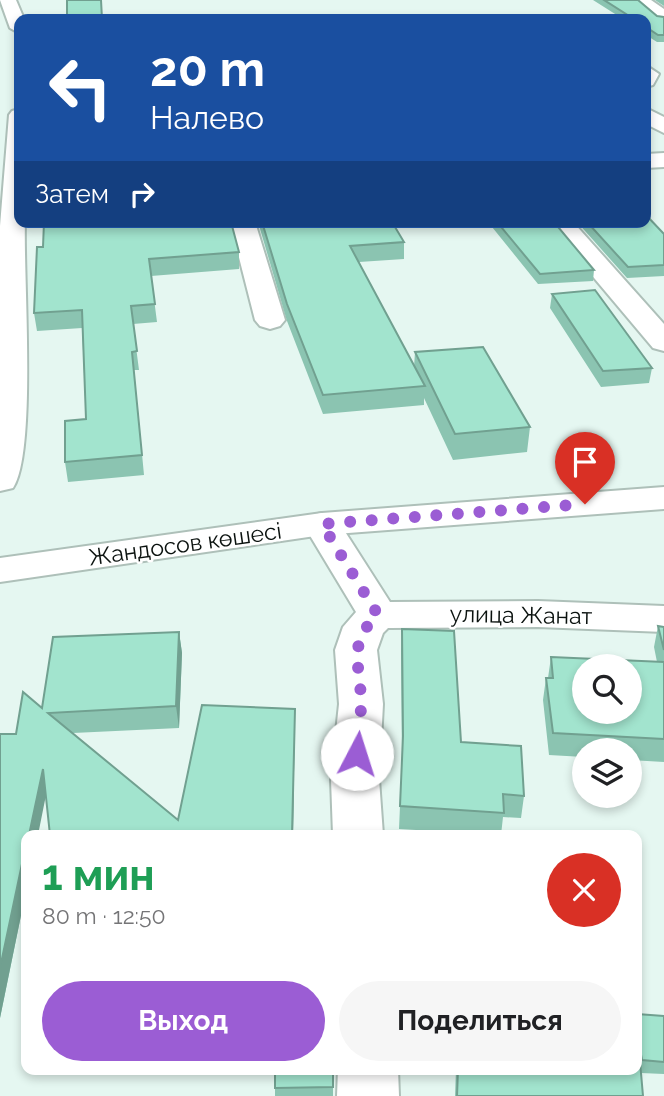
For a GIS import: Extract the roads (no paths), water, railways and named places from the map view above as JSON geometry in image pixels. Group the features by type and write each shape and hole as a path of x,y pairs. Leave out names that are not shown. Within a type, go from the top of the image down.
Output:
{"street":[{"path":"641,0 664,17"},
{"path":"0,480 9,437 15,228"},
{"path":"244,228 270,320"},
{"path":"564,228 664,342"},
{"name":"Жандосов көшесі","path":"0,570 322,524 664,498"},
{"path":"322,524 378,615 364,627 356,650 361,704 355,779 358,830"},
{"name":"улица Жанат","path":"378,615 538,614 664,619"},
{"path":"368,1075 368,1096"}]}
